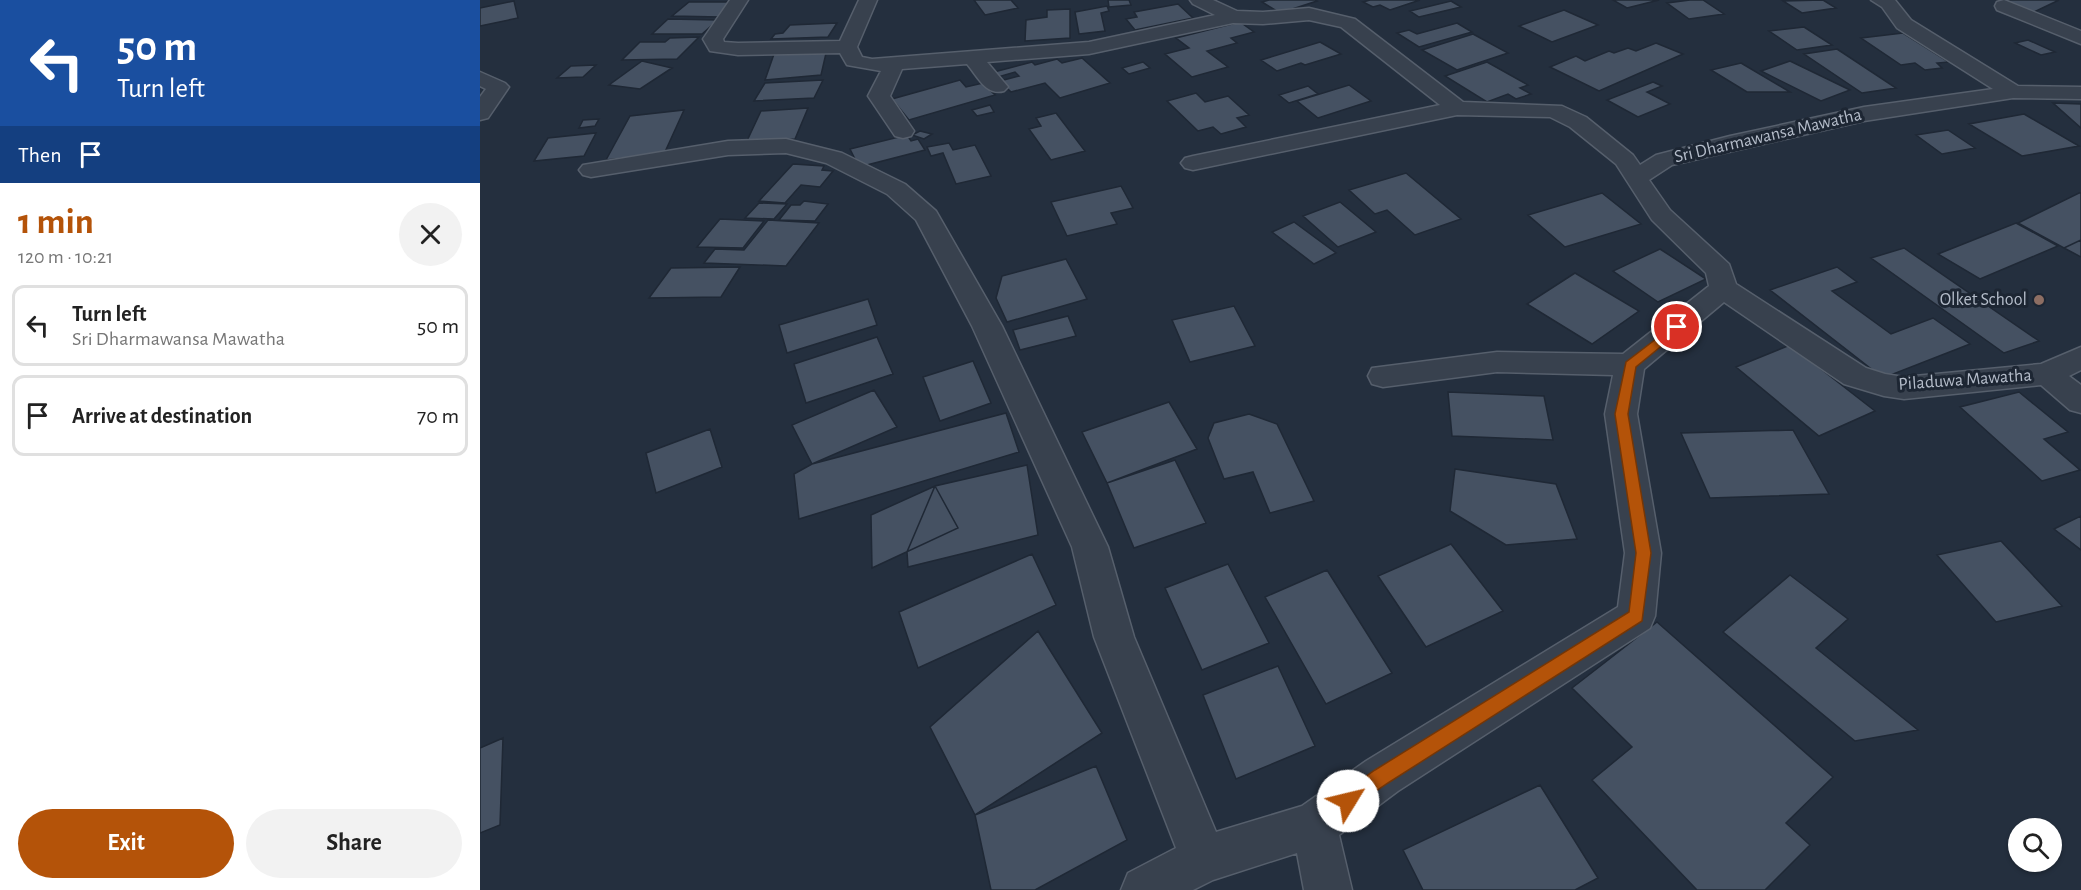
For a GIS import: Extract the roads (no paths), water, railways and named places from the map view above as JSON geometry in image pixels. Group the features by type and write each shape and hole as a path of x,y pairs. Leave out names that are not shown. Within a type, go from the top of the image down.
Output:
{"street":[{"path":"739,0 713,39 717,46 738,49 847,47"},
{"path":"847,47 868,0"},
{"path":"1198,0 1233,17"},
{"path":"1880,0 1888,3 1904,24 2013,92"},
{"path":"2004,6 2081,38"},
{"path":"847,47 854,61 872,65 894,64 1089,48 1233,17 1263,18 1309,14 1348,23 1434,88 1456,108"},
{"path":"972,57 997,87"},
{"path":"894,64 879,96 903,131"},
{"path":"480,78 498,87 480,113"},
{"name":"Sri Dharmawansa Mawatha","path":"1636,178 1664,160 1864,114 2013,92 2081,93"},
{"path":"1193,163 1456,108 1554,111 1578,122 1625,160 1661,215 1719,270 1723,288 1630,365 1497,362 1383,376"},
{"path":"591,170 728,148 786,146 834,158 885,183 896,189 927,216 987,326 1090,547 1114,637 1204,859"},
{"name":"Piladuwa Mawatha","path":"1723,288 1855,376 1884,385 1904,388 2047,375 2081,402"},
{"path":"2047,375 2081,357"},
{"path":"1145,890 1204,859 1314,825 1382,776 1636,616 1643,553 1622,414 1630,365"},
{"path":"1314,825 1328,890"}],"place":[{"name":"Olket School","path":"2039,300"}]}
